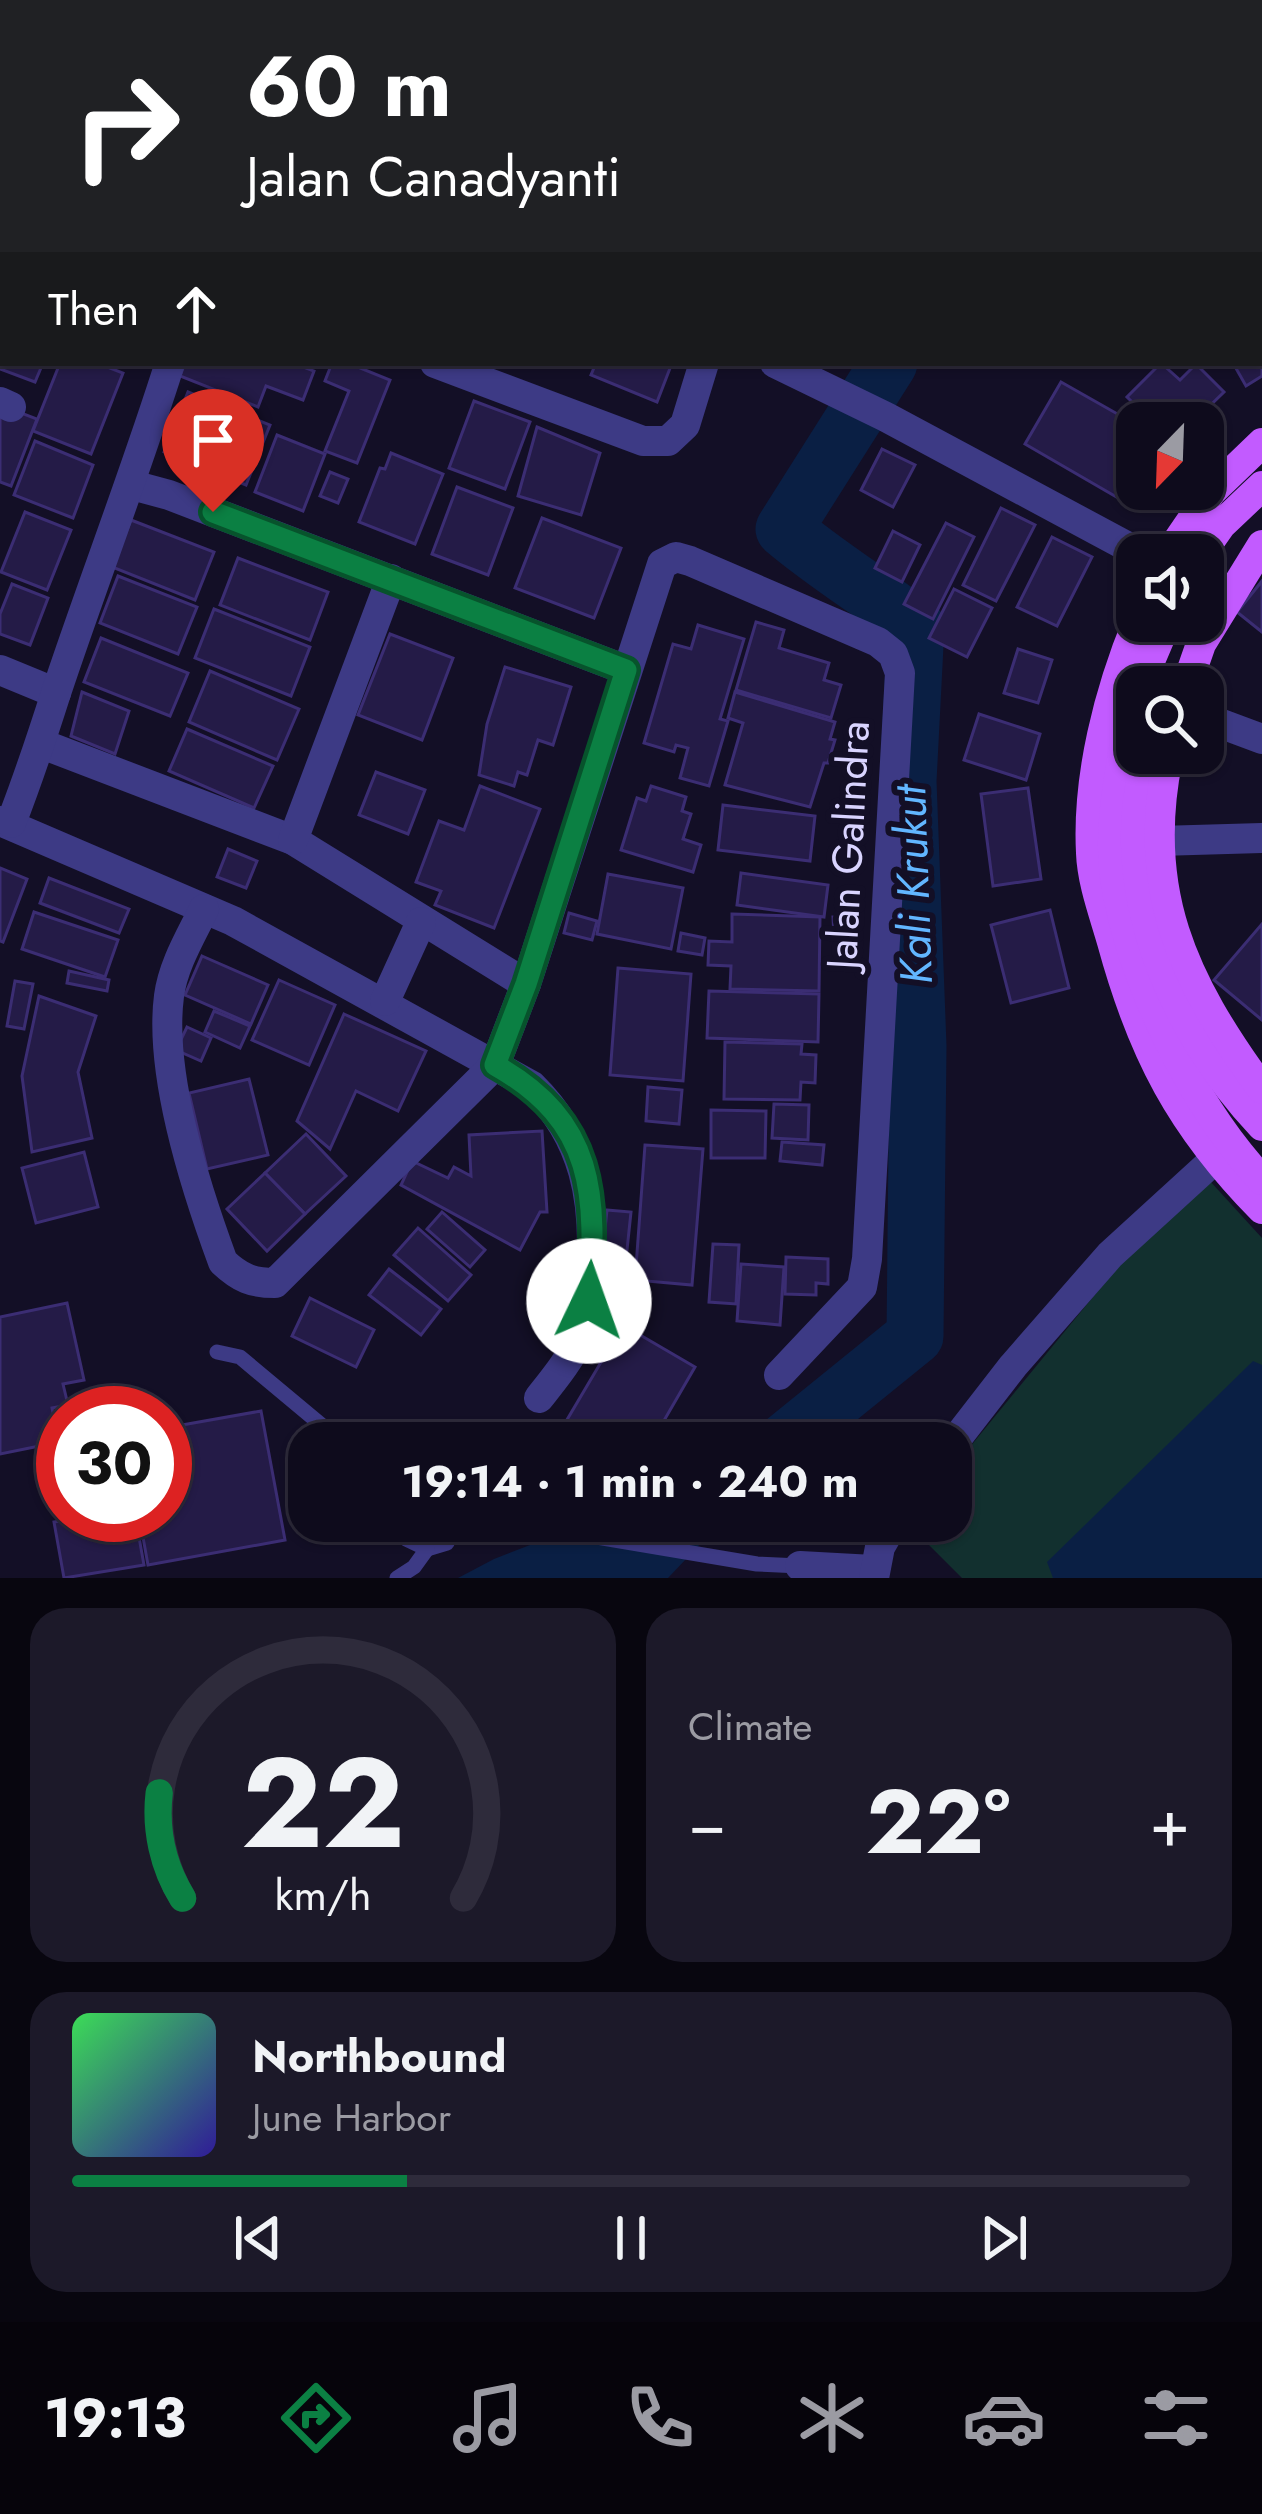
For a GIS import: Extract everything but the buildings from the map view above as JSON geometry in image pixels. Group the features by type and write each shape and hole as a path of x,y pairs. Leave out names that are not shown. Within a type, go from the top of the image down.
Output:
{"main road":[{"path":"1182,534 1211,492 1262,443"},
{"path":"1215,534 1262,486"},
{"path":"1224,577 1262,524"},
{"path":"1193,666 1201,644 1262,545"},
{"path":"1129,642 1118,668 1096,778 1090,854 1128,1002 1163,1082 1262,1209"},
{"path":"1120,774 1114,815 1115,877 1148,990 1224,1155 1262,1180"},
{"path":"1144,774 1137,817 1139,879 1156,956 1193,1035 1231,1094 1262,1126"},
{"path":"1164,774 1159,841 1162,893 1204,1004 1262,1089"},
{"path":"1224,1155 1262,1170"}],"street":[{"path":"169,366 42,745 5,822 204,909 385,1001 532,1086 554,1107 572,1136 590,1190 592,1261 583,1333 539,1399"},
{"path":"443,366 643,440 668,441 685,425 703,366"},
{"path":"780,366 1116,541"},
{"path":"132,485 169,495 626,670"},
{"name":"Jalan Galindra","path":"495,1065 526,984 662,564 676,556 878,641 893,654 900,673 867,1259 862,1287 778,1375"},
{"path":"293,840 391,579"},
{"path":"0,670 53,702"},
{"path":"1224,725 1262,740"},
{"path":"42,745 293,840 526,984"},
{"path":"1159,841 1262,838"},
{"path":"204,909 178,965 167,1035 174,1091 210,1228 223,1262 236,1275 254,1283 275,1282 495,1065"},
{"path":"385,1001 421,922"},
{"path":"970,1422 1110,1255 1224,1155"},
{"path":"800,1567 873,1574 883,1542"}],"lane":[{"path":"217,1352 240,1357 318,1422"},
{"path":"412,1542 427,1549"},
{"path":"397,1578 427,1549 448,1542"},
{"path":"631,1542 800,1567"}],"green space":[{"path":"1209,1180 1262,1238 1262,1578 962,1578 929,1545 972,1542 972,1444 1134,1247"}],"water":[{"path":"1253,1361 1262,1365 1262,1578 1053,1578 1047,1562"},
{"path":"538,1542 702,1542 668,1578 458,1578"}],"waterway":[{"name":"Kali Krukut","path":"809,1422 915,1336 918,1046 908,781 916,626 784,529 887,366"}],"route":[{"path":"213,512 626,670 526,984 495,1065 532,1086 554,1107 572,1136 590,1190 589,1301"}]}
